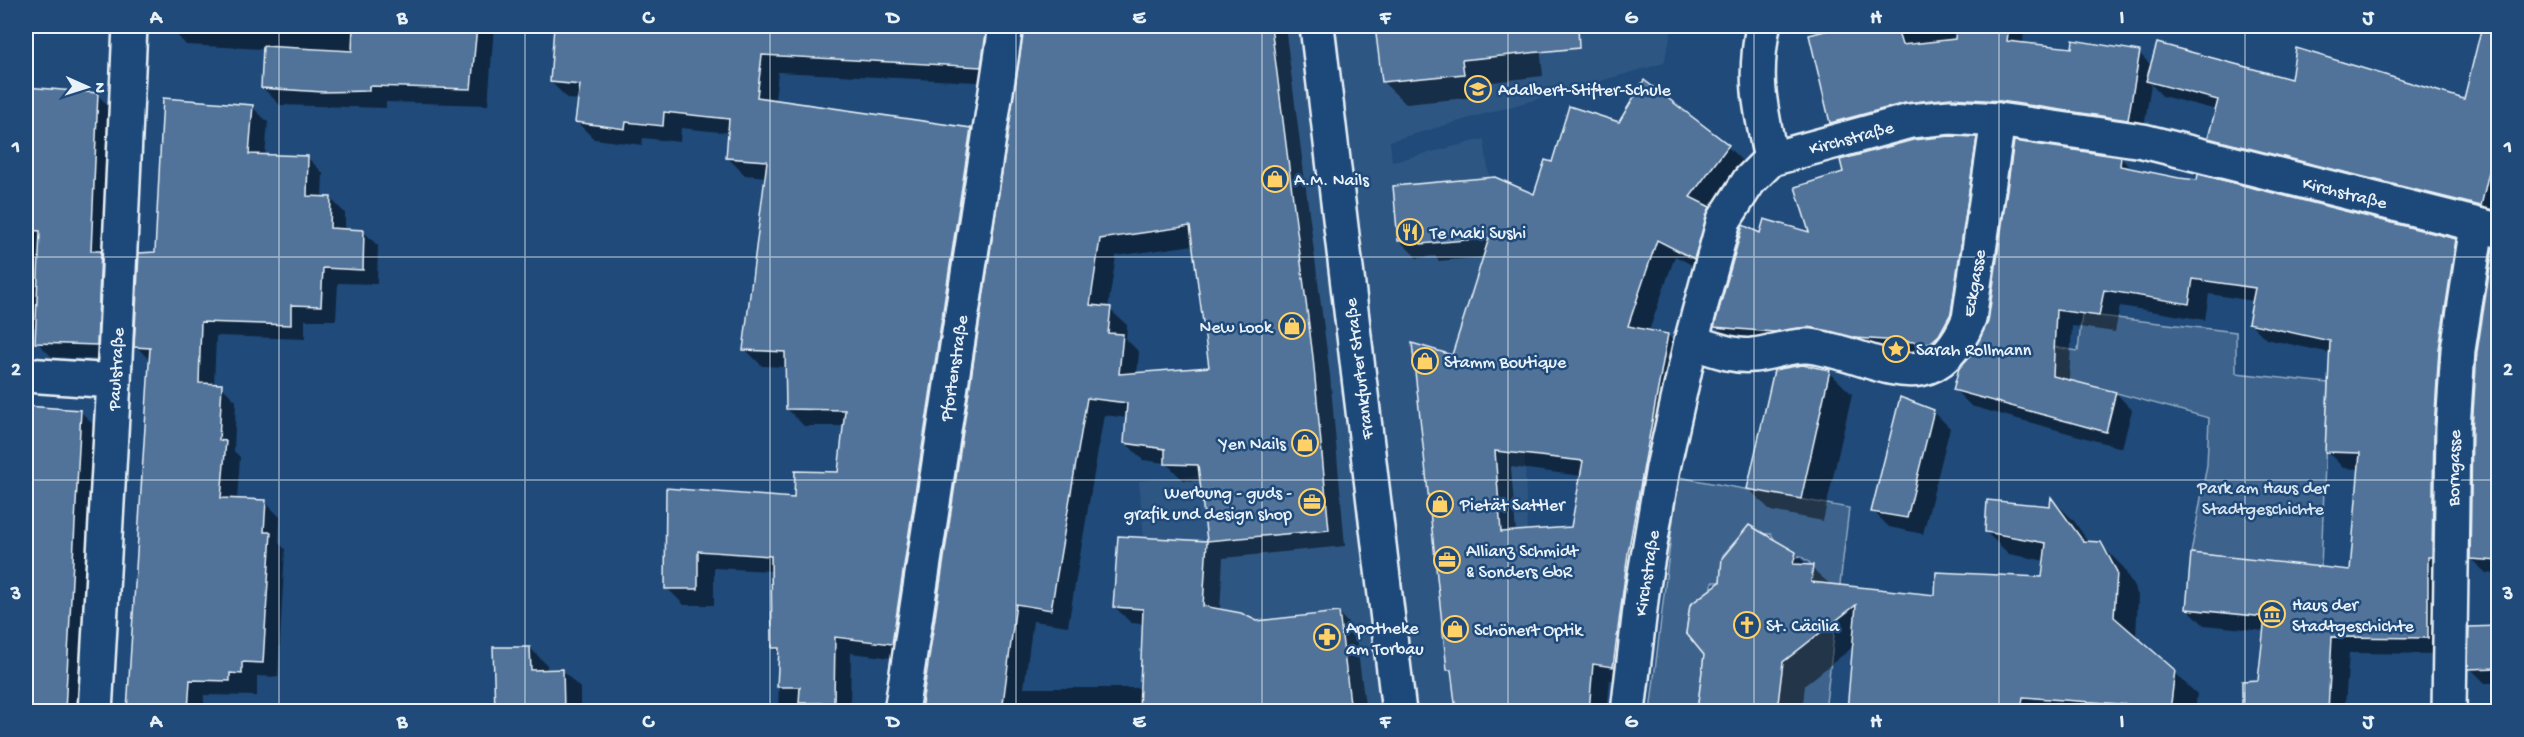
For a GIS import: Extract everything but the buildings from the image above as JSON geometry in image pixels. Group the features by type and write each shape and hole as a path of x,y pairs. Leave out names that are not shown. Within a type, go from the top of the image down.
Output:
{"street":[{"name":"Paulstraße","path":"95,711 114,381 130,26"},
{"name":"Pfortenstraße","path":"901,711 1006,26"},
{"name":"Frankfurter Straße","path":"1317,26 1399,711"},
{"path":"1763,26 1757,62 1757,90 1771,159"},
{"name":"Kirchstraße","path":"1628,711 1642,592 1659,491 1690,342 1724,220 1749,181 1771,159 1910,121 1950,117 1998,120 2143,141 2488,228"},
{"name":"Eckgasse","path":"1690,342 1751,356 1785,347 1807,346 1912,371 1949,353 1960,339 1969,319 1998,120"},
{"name":"Borngasse","path":"2449,711 2454,417 2458,350 2488,228"},
{"path":"26,375 114,381"}],"shaded area":[{"path":"1130,26 1673,26 1664,63 1390,141 1392,162 1484,139 1503,277 1520,289 1529,601 1485,678 1488,711 1159,711 1139,481 1221,473 1193,206 1127,106"}],"green space":[{"name":"Park am Haus der Stadtgeschichte","path":"2082,314 2236,332 2236,373 2328,383 2321,568 2191,553 2207,465 2209,418 2050,375 2054,347 2078,351"},
{"path":"1678,477 1849,508 1825,711 1777,711 1783,662 1805,645 1810,563 1800,556 1787,559 1771,534 1743,533 1723,555 1720,582 1712,582 1712,588 1690,605 1686,633 1704,655 1697,711 1650,712"}],"place":[{"name":"Adalbert-Stifter-Schule","path":"1478,89"},
{"name":"A.M. Nails","path":"1275,179"},
{"name":"Te Maki Sushi","path":"1410,232"},
{"name":"New Look","path":"1292,326"},
{"name":"Sarah Rollmann","path":"1896,349"},
{"name":"Stamm Boutique","path":"1425,361"},
{"name":"Yen Nails","path":"1305,443"},
{"name":"Werbung - guds - grafik und design shop","path":"1312,502"},
{"name":"Pietät Sattler","path":"1440,504"},
{"name":"Allianz Schmidt & Sonders GbR","path":"1447,560"},
{"name":"Haus der Stadtgeschichte","path":"2272,614"},
{"name":"St. Cäcilia","path":"1747,625"},
{"name":"Schönert Optik","path":"1455,629"},
{"name":"Apotheke am Torbau","path":"1327,637"}]}
